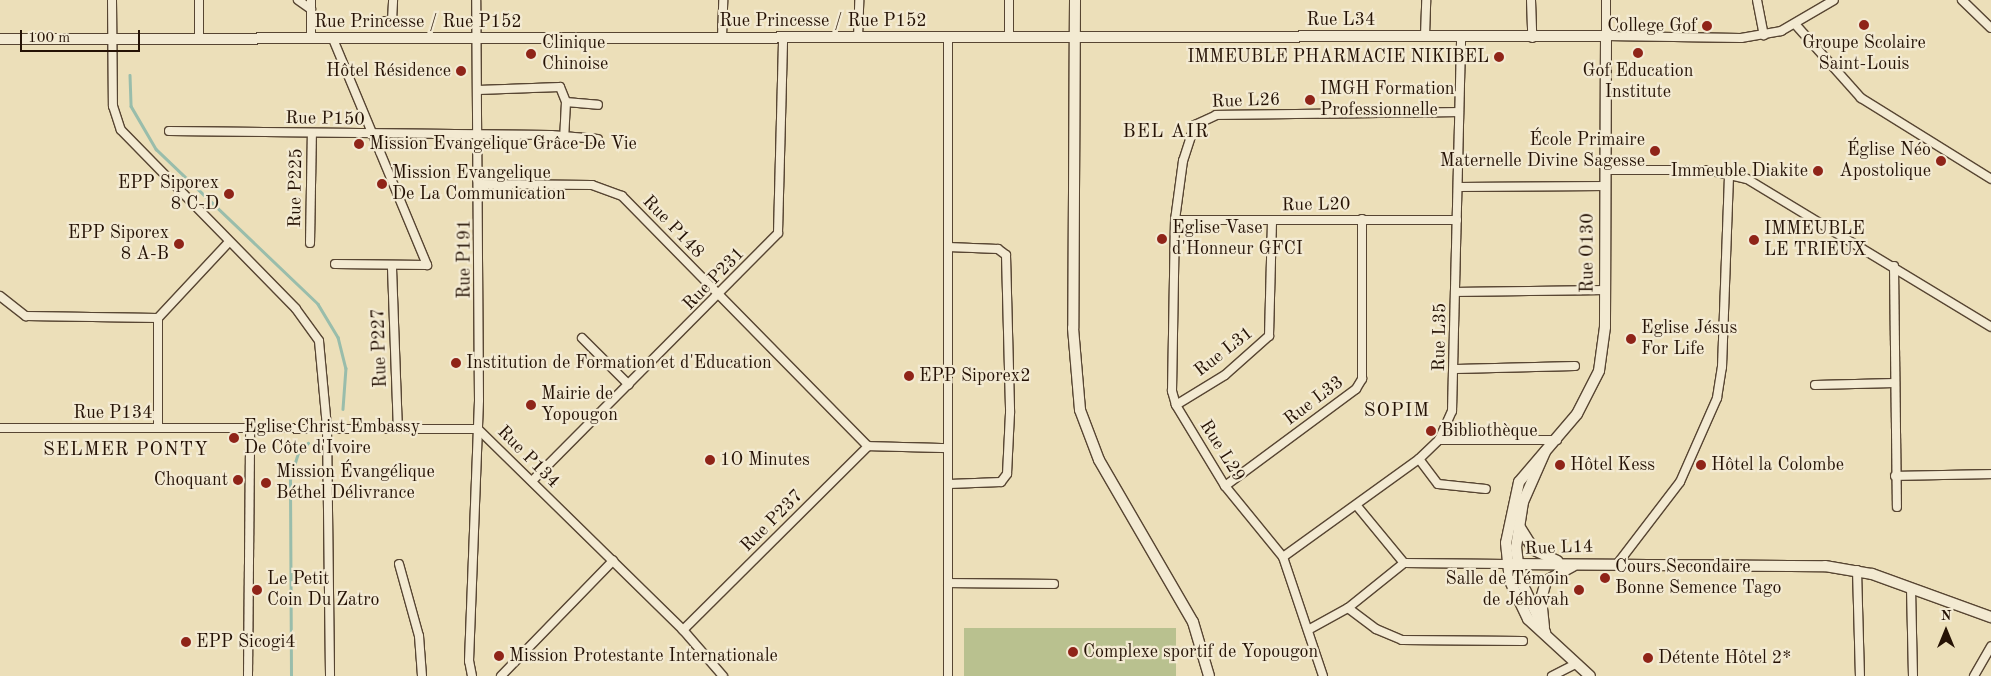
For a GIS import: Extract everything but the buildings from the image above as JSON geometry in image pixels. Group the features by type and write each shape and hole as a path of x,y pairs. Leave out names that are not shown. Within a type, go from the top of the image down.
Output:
{"street":[{"path":"112,0 113,106 121,130 228,243 296,309 319,341 327,428 330,676"},
{"path":"199,0 200,39"},
{"path":"298,0 311,9"},
{"path":"311,0 311,38"},
{"path":"359,22 392,21 393,0"},
{"name":"Rue P191","path":"472,676 469,661 478,429 480,184 476,0"},
{"path":"722,37 723,0"},
{"path":"858,38 859,0"},
{"path":"1009,0 1009,38"},
{"path":"1076,0 1073,328 1080,410 1099,460 1193,622 1209,676"},
{"path":"1425,36 1426,0"},
{"path":"1531,0 1532,38"},
{"path":"1606,0 1606,36 1764,35 1795,24 1834,0"},
{"path":"1757,0 1764,35"},
{"path":"1962,0 1991,28"},
{"path":"1795,24 1861,98 1991,178"},
{"name":"Rue L34","path":"1076,38 1425,36 1532,38 1606,36"},
{"name":"Rue L35","path":"1283,557 1357,506 1419,459 1439,440 1453,406 1456,369 1461,36"},
{"name":"Rue O130","path":"1590,676 1551,642 1520,606 1512,565 1512,499 1534,461 1557,440 1587,399 1599,371 1603,290 1606,36"},
{"name":"Rue Princesse / Rue P152","path":"0,40 722,37 1076,38"},
{"name":"Rue P231","path":"532,481 720,296 780,228 783,38"},
{"path":"948,38 948,676"},
{"path":"333,39 427,265 392,268 335,264"},
{"path":"478,90 560,87 566,102 564,136"},
{"path":"566,102 598,105"},
{"name":"Rue L26","path":"1175,220 1183,161 1195,124 1203,118 1459,112"},
{"name":"Rue P150","path":"169,131 564,136 598,139"},
{"name":"Rue P225","path":"310,243 312,133"},
{"path":"1605,170 1708,170 1748,180 1894,266 1991,327"},
{"path":"1618,563 1680,482 1717,398 1722,367 1730,174"},
{"name":"Rue P148","path":"480,184 607,189 622,196 868,446"},
{"path":"1458,187 1604,186"},
{"path":"1175,220 1176,405"},
{"name":"Rue L20","path":"1175,220 1457,220"},
{"name":"Rue L33","path":"1225,486 1356,389 1362,380 1362,220"},
{"name":"Rue L31","path":"1176,405 1225,375 1269,336 1272,221"},
{"path":"158,428 158,318 228,243"},
{"path":"948,247 998,249 1006,255 1010,413 1007,474 1001,482 949,484"},
{"path":"1894,266 1895,476 1897,506"},
{"name":"Rue P227","path":"392,268 398,428"},
{"path":"1456,292 1603,290"},
{"path":"0,296 26,316 158,318"},
{"path":"582,338 629,385"},
{"path":"1456,369 1575,366"},
{"path":"1815,385 1896,383"},
{"name":"Rue L29","path":"1176,405 1225,486 1283,557 1323,676"},
{"name":"Rue P134","path":"0,428 478,429 683,630 723,676"},
{"path":"248,676 250,429"},
{"path":"1439,440 1557,440"},
{"path":"868,446 947,448"},
{"name":"Rue P237","path":"683,630 868,446"},
{"name":"Rue O130","path":"1545,452 1518,523 1512,565 1551,642"},
{"path":"1419,459 1438,484 1486,489"},
{"path":"1895,476 1991,474"},
{"path":"1308,630 1348,608 1404,563 1357,506"},
{"path":"1518,523 1534,550 1567,563"},
{"path":"501,676 613,561"},
{"name":"Rue L14","path":"1404,563 1512,565 1618,563 1857,570 1991,617"},
{"path":"1544,630 1541,599 1546,581 1559,571 1586,563"},
{"path":"398,564 418,636 422,676"},
{"path":"1857,570 1860,676"},
{"path":"948,583 1054,584"},
{"path":"1911,588 1913,676"},
{"path":"1348,608 1376,629 1402,640 1523,641"},
{"path":"1974,676 1991,646"},
{"path":"1552,676 1576,664"}],"green space":[{"name":"Complexe sportif de Yopougon","path":"964,628 1176,628 1176,676 964,676"}],"waterway":[{"path":"130,75 131,106 156,149 318,304 338,337 346,368 343,409"},
{"path":"291,676 290,479 298,453 308,443"}],"place":[{"name":"Groupe Scolaire Saint-Louis","path":"1864,25"},
{"name":"College Gof","path":"1707,26"},
{"name":"Gof Education Institute","path":"1638,53"},
{"name":"Clinique Chinoise","path":"531,54"},
{"name":"IMMEUBLE PHARMACIE NIKIBEL","path":"1499,57"},
{"name":"Hôtel Résidence","path":"461,71"},
{"name":"IMGH Formation Professionnelle","path":"1310,100"},
{"name":"Mission Evangelique Grâce De Vie","path":"359,144"},
{"name":"École Primaire Maternelle Divine Sagesse","path":"1655,151"},
{"name":"Église Néo Apostolique","path":"1941,161"},
{"name":"Immeuble Diakite","path":"1818,171"},
{"name":"Mission Evangelique De La Communication","path":"382,184"},
{"name":"EPP Siporex 8 C-D","path":"229,194"},
{"name":"Eglise Vase d'Honneur GFCI","path":"1162,239"},
{"name":"IMMEUBLE LE TRIEUX","path":"1754,240"},
{"name":"EPP Siporex 8 A-B","path":"179,244"},
{"name":"Eglise Jésus For Life","path":"1631,339"},
{"name":"Institution de Formation et d'Education","path":"456,363"},
{"name":"EPP Siporex2","path":"909,376"},
{"name":"Mairie de Yopougon","path":"531,405"},
{"name":"Bibliothèque","path":"1431,431"},
{"name":"Eglise Christ Embassy De Côte d'Ivoire","path":"234,438"},
{"name":"1O Minutes","path":"710,460"},
{"name":"Hôtel Kess","path":"1560,465"},
{"name":"Hôtel la Colombe","path":"1701,465"},
{"name":"Choquant","path":"238,480"},
{"name":"Mission Évangélique Béthel Délivrance","path":"266,483"},
{"name":"Cours Secondaire Bonne Semence Tago","path":"1605,578"},
{"name":"Le Petit Coin Du Zatro","path":"257,590"},
{"name":"Salle de Témoin de Jéhovah","path":"1579,590"},
{"name":"EPP Sicogi4","path":"186,642"},
{"name":"Complexe sportif de Yopougon","path":"1073,652"},
{"name":"Mission Protestante Internationale","path":"499,656"},
{"name":"Détente Hôtel 2*","path":"1648,658"}],"district":[{"name":"BEL AIR","path":"1166,133"},
{"name":"SOPIM","path":"1397,412"},
{"name":"SELMER PONTY","path":"126,451"}]}
